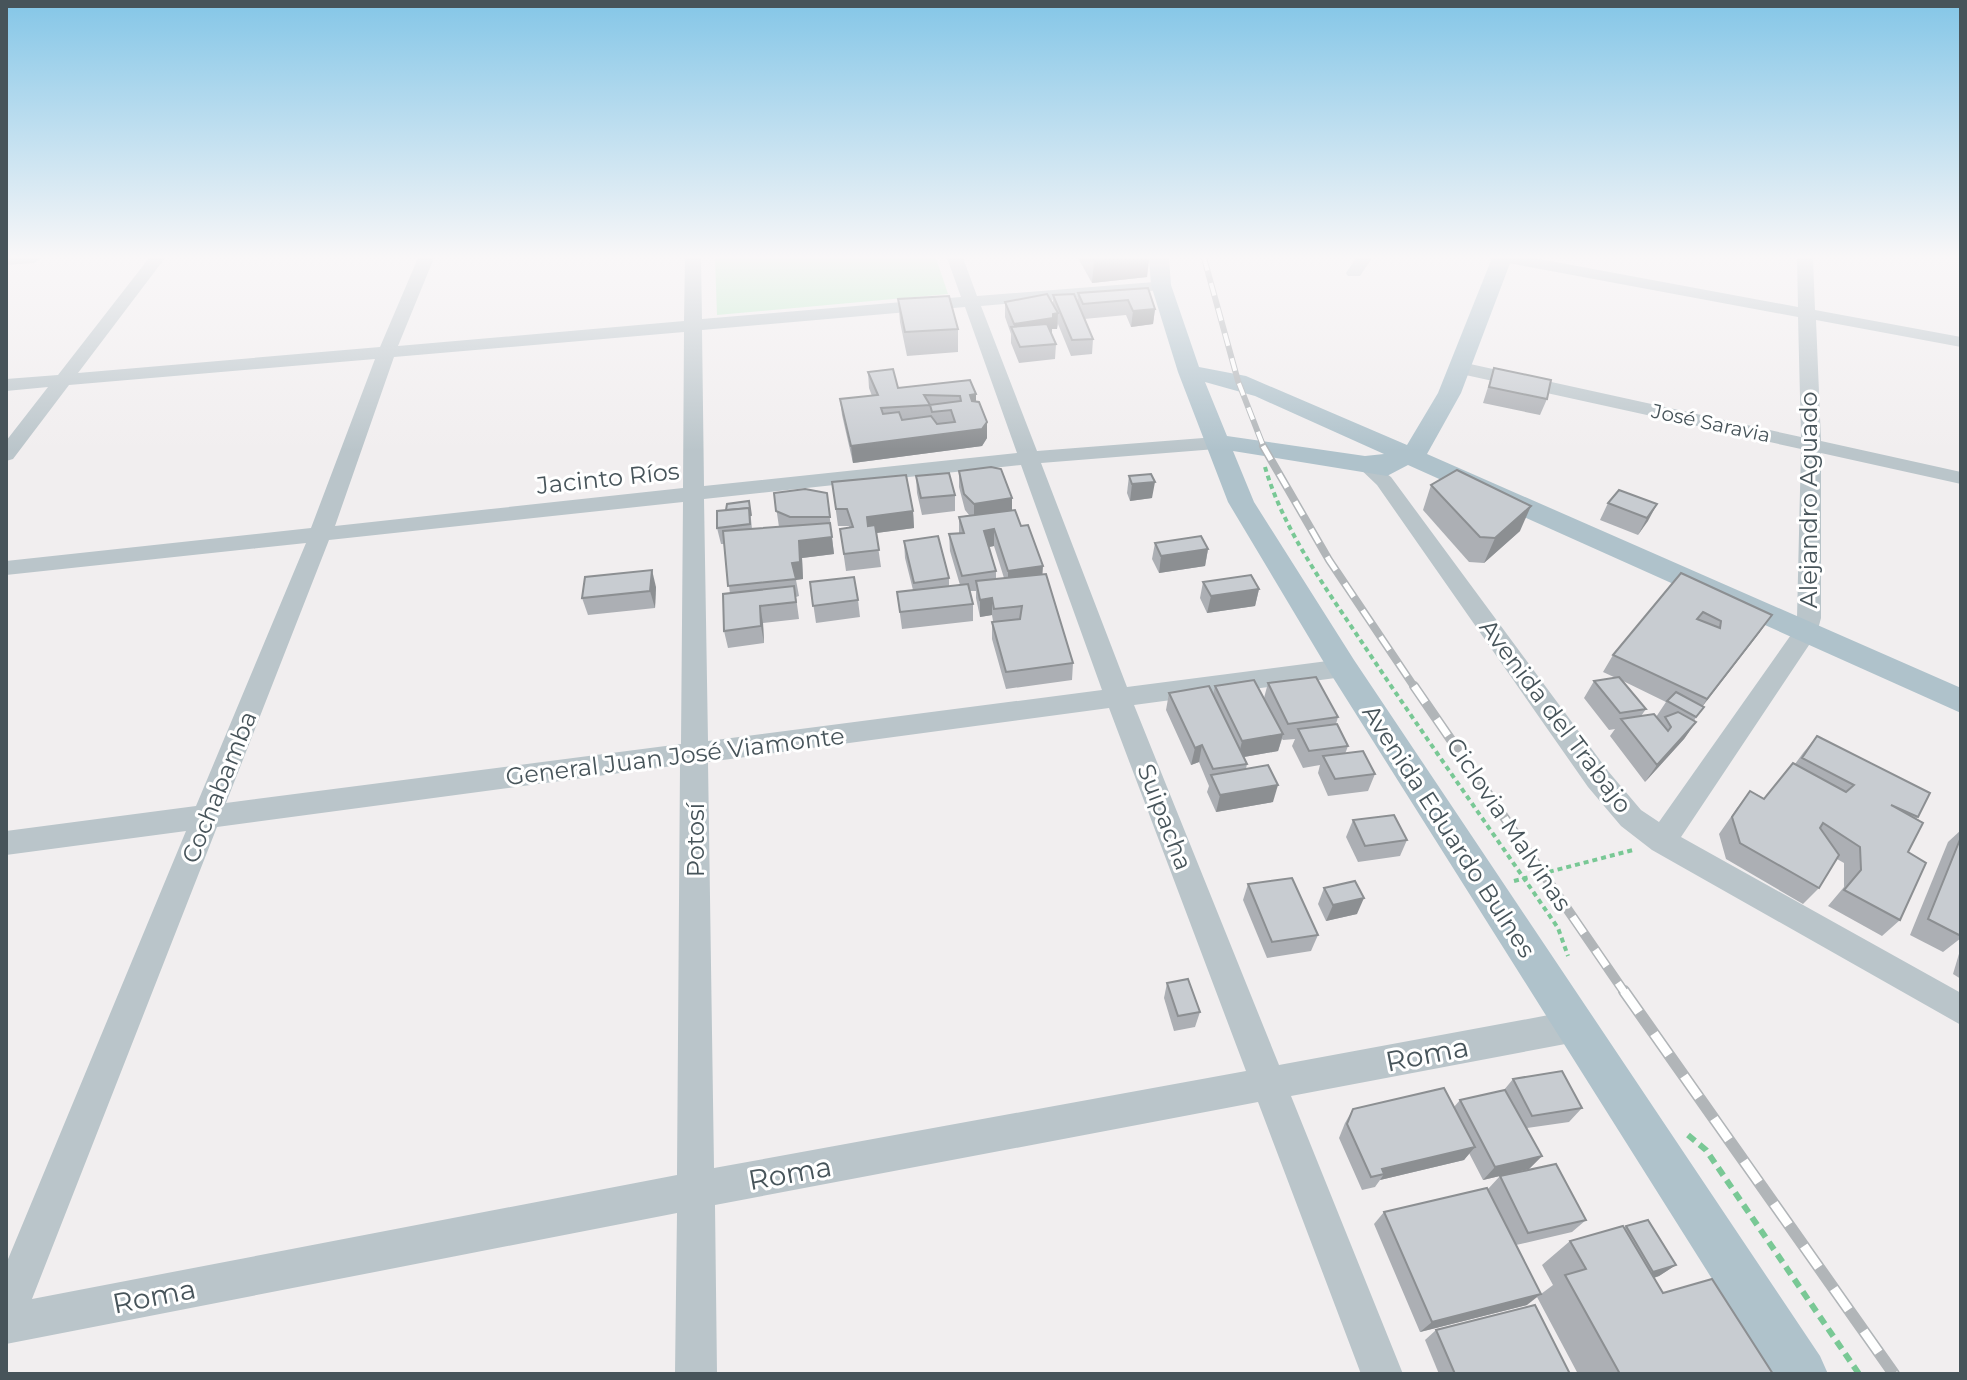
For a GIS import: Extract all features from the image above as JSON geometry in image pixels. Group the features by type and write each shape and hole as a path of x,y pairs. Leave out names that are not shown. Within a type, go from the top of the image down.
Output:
{"main road":[{"name":"Avenida Eduardo Bulnes","path":"1173,322 1189,372 1241,502 1343,668 1802,1374"},
{"path":"1365,464 1411,455 1423,442 1461,368 1479,322"},
{"path":"1189,372 1238,381 1961,701"},
{"path":"1216,443 1252,444 1474,487"}],"street":[{"path":"6,455 107,322"},
{"name":"Cochabamba","path":"6,1313 320,535 399,322"},
{"path":"6,385 721,322"},
{"name":"Suipacha","path":"979,322 1118,697 1382,1374"},
{"name":"Alejandro Aguado","path":"1662,841 1805,633 1809,618 1811,445 1806,322"},
{"path":"1856,322 1961,342"},
{"name":"Potosí","path":"692,325 696,1374"},
{"name":"José Saravia","path":"1461,368 1961,478"},
{"name":"Jacinto Ríos","path":"6,568 1028,458 1216,443"},
{"name":"Avenida del Trabajo","path":"1365,464 1384,481 1598,779 1631,818 1662,841 1961,1010"},
{"name":"General Juan José Viamonte","path":"6,843 1343,668"},
{"name":"Roma","path":"6,1324 696,1190 1576,1026"}],"path":[{"name":"Ciclovia Malvinas","path":"1252,444 1266,464 1263,474 1278,507 1362,641 1558,928 1571,964"},
{"path":"1486,888 1543,876 1662,841"},
{"path":"1686,1133 1706,1150 1859,1374"}],"building":[{"path":"903,322 956,322 958,329 905,332"},
{"path":"1065,322 1086,322 1093,339 1072,340"},
{"path":"1047,324 1056,344 1020,347 1011,327"},
{"path":"1494,368 1551,380 1547,399 1489,387"},
{"path":"893,369 898,388 970,380 976,394 970,395 972,401 979,402 987,422 982,429 851,446 840,399 878,395 868,372","holes":["924,395 960,396 961,401 930,405","930,405 932,412 951,410 955,422 937,424 931,416 902,420 899,412 883,414 881,408"]},
{"path":"991,467 1001,469 1012,498 974,504 964,494 959,471"},
{"path":"1457,470 1531,506 1495,538 1480,537 1431,485"},
{"path":"949,473 955,495 921,498 916,476"},
{"path":"1151,474 1155,482 1132,484 1129,476"},
{"path":"906,475 913,511 867,517 868,526 875,525 879,550 844,554 840,529 853,527 847,509 836,509 832,482"},
{"path":"805,489 827,493 830,517 790,517 776,511 774,493"},
{"path":"1619,490 1657,504 1647,518 1608,503"},
{"path":"749,501 751,516 749,508 726,510 727,504"},
{"path":"749,508 750,524 717,528 717,511"},
{"path":"1015,510 1021,526 1028,525 1043,566 1008,571 994,529 984,531 996,571 962,576 949,534 964,533 959,517"},
{"path":"830,523 832,537 799,541 800,562 792,563 796,579 728,586 723,531"},
{"path":"938,536 949,578 914,583 904,541"},
{"path":"1201,536 1208,549 1161,556 1155,543"},
{"path":"652,570 650,591 582,598 585,577"},
{"path":"1681,573 1772,615 1707,699 1613,655","holes":["1703,612 1721,621 1720,628 1697,619"]},
{"path":"1046,574 1073,663 1006,672 992,622 1020,619 1022,606 994,609 992,598 980,600 976,581"},
{"path":"1251,575 1259,589 1211,596 1203,582"},
{"path":"854,577 858,600 813,606 810,582"},
{"path":"968,584 973,604 900,612 897,592"},
{"path":"794,586 796,602 760,606 761,626 724,631 723,594"},
{"path":"1316,677 1338,717 1288,724 1268,683"},
{"path":"1619,677 1646,709 1620,713 1594,681"},
{"path":"1254,680 1283,734 1242,741 1215,686"},
{"path":"1209,686 1247,764 1213,769 1202,745 1195,748 1169,693"},
{"path":"1676,692 1704,707 1696,717 1667,701"},
{"path":"1678,712 1696,722 1657,765 1621,719 1654,714 1668,731 1671,727 1665,717"},
{"path":"1337,724 1348,746 1309,751 1298,729"},
{"path":"1817,736 1930,793 1918,817 1891,805 1923,823 1908,852 1926,863 1900,920 1844,890 1861,870 1860,847 1823,823 1820,828 1839,855 1819,888 1740,843 1732,817 1750,791 1764,799 1793,763 1846,792 1854,785 1802,758"},
{"path":"1363,751 1375,774 1335,779 1323,756"},
{"path":"1268,765 1278,785 1220,795 1211,775"},
{"path":"1394,815 1407,840 1365,846 1353,820"},
{"path":"1961,837 1961,936 1928,919"},
{"path":"1292,878 1318,935 1272,942 1248,884"},
{"path":"1355,881 1364,898 1333,905 1324,888"},
{"path":"1188,979 1200,1012 1178,1016 1167,983"},
{"path":"1562,1071 1582,1108 1532,1116 1513,1079"},
{"path":"1444,1088 1475,1147 1382,1169 1384,1174 1371,1177 1347,1124 1353,1109"},
{"path":"1505,1090 1542,1156 1495,1167 1460,1100"},
{"path":"1556,1164 1586,1220 1528,1233 1500,1176"},
{"path":"1487,1188 1541,1294 1432,1322 1384,1212"},
{"path":"1648,1220 1676,1265 1653,1272 1626,1226"},
{"path":"1623,1226 1663,1293 1712,1279 1773,1374 1620,1374 1565,1275 1586,1269 1570,1241"},
{"path":"1535,1305 1570,1374 1455,1374 1436,1330"}],"railway":[{"path":"1222,322 1238,381 1264,447"},
{"path":"1264,447 1329,560 1415,688"},
{"path":"1414,686 1625,993"},
{"path":"1624,991 1894,1374"}]}
